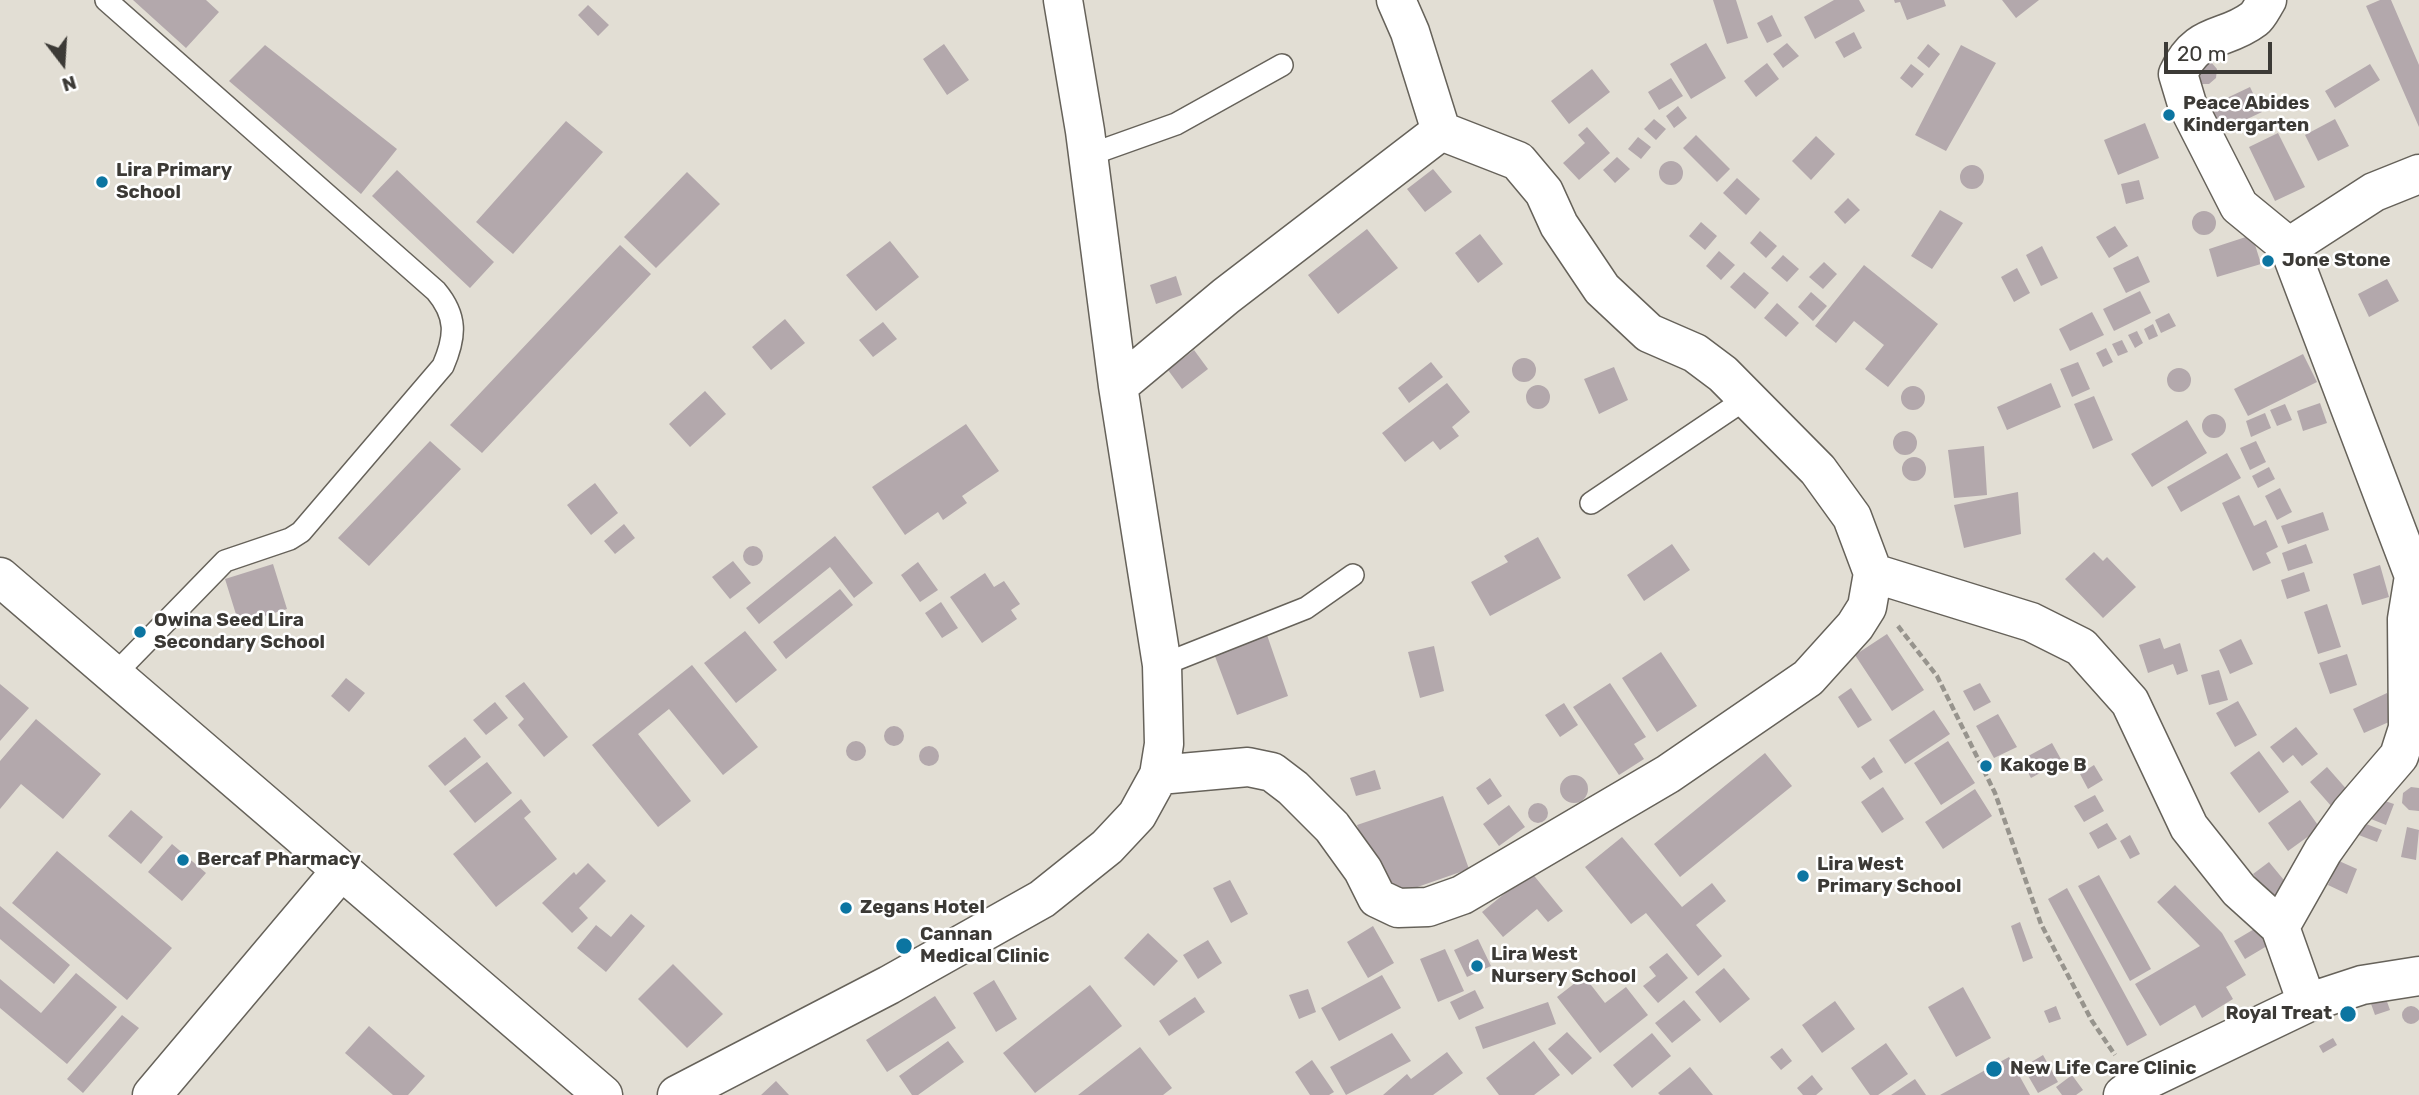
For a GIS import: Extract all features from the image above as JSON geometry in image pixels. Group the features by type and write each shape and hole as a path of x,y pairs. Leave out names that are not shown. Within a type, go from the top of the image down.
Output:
{"street":[{"path":"677,1095 889,985 1042,898 1107,847 1137,815 1158,775 1164,744 1161,665 1118,386 1089,155 1063,0"},
{"path":"1158,775 1248,767 1272,772 1332,827 1363,870 1377,898 1398,908 1428,907 1462,895 1678,767 1808,678 1856,626 1870,590 1852,517 1818,470 1723,374 1695,353 1649,332 1602,289 1559,225 1544,192 1518,161 1441,131 1396,0"},
{"path":"2267,0 2255,18 2204,41 2186,56 2178,74 2187,104 2239,205 2289,247 2414,576 2407,619 2409,728 2399,756 2350,813 2323,851 2280,927"},
{"path":"1118,386 1226,296 1441,131"},
{"path":"2289,247 2374,192 2419,174"},
{"path":"0,577 116,674 340,872 603,1095"},
{"path":"1870,590 2031,622 2081,647 2130,702 2189,827 2239,890 2280,927 2307,1003"},
{"path":"152,1095 340,872"},
{"path":"2134,1092 2307,1003 2362,985 2419,976"}],"lane":[{"path":"106,0 436,291 449,306 454,324 453,343 443,366 301,531 290,540 225,561 116,674"},
{"path":"1089,155 1176,124 1282,65"},
{"path":"1591,503 1747,398"},
{"path":"1161,665 1306,608 1353,575"}],"path":[{"path":"1870,590 1937,676 1995,793 2041,924 2092,1021 2134,1092"}],"building":[{"path":"133,0 206,0 219,12 186,48"},
{"path":"1713,0 1736,0 1748,38 1727,44"},
{"path":"1834,0 1859,0 1865,11 1815,39 1804,17"},
{"path":"1894,0 1944,0 1946,6 1907,20 1900,2 1895,3"},
{"path":"2002,0 2039,0 2016,18"},
{"path":"2380,0 2391,0 2419,65 2419,127 2366,6"},
{"path":"588,5 609,25 598,36 578,15"},
{"path":"1772,15 1782,36 1767,43 1757,23"},
{"path":"1854,32 1862,48 1844,58 1835,42"},
{"path":"1706,43 1726,78 1691,99 1670,64"},
{"path":"1787,43 1799,56 1783,68 1773,54"},
{"path":"944,44 969,80 947,95 923,59"},
{"path":"1928,44 1940,54 1929,68 1917,58"},
{"path":"265,45 397,149 361,194 229,81"},
{"path":"1961,45 1996,63 1946,151 1915,135"},
{"path":"2201,60 2211,62 2217,69 2216,78 2209,84 2199,84 2193,76"},
{"path":"1767,63 1779,79 1756,97 1744,81"},
{"path":"1911,64 1924,74 1912,88 1900,78"},
{"path":"2370,64 2380,80 2335,108 2325,91"},
{"path":"1592,69 1610,92 1569,124 1551,101"},
{"path":"1671,78 1683,96 1659,110 1648,92"},
{"path":"2250,87 2262,112 2222,131 2210,106"},
{"path":"1678,106 1687,118 1674,128 1666,116"},
{"path":"1654,119 1666,129 1656,140 1644,129"},
{"path":"2335,119 2349,146 2318,161 2305,135"},
{"path":"566,121 603,152 513,254 476,222"},
{"path":"2145,123 2159,158 2118,175 2104,140"},
{"path":"1587,127 1610,153 1579,180 1563,163 1585,143 1578,135"},
{"path":"2278,133 2305,187 2275,201 2249,147"},
{"path":"1696,135 1730,169 1717,182 1683,148"},
{"path":"1816,136 1835,154 1811,180 1792,161"},
{"path":"1638,137 1651,147 1641,159 1628,149"},
{"path":"1617,157 1630,169 1615,183 1603,170"},
{"path":"1671,161 1682,168 1683,173 1676,184 1671,185 1660,178 1659,173 1666,162"},
{"path":"1972,165 1981,168 1984,177 1981,186 1972,189 1963,186 1960,177 1963,168"},
{"path":"1433,169 1452,192 1425,212 1407,189"},
{"path":"397,170 494,262 470,288 372,196"},
{"path":"687,172 720,204 656,268 624,237"},
{"path":"1737,178 1760,199 1746,215 1723,193"},
{"path":"2139,180 2144,199 2126,204 2121,184"},
{"path":"1848,198 1860,210 1845,224 1834,212"},
{"path":"1940,210 1963,223 1932,269 1911,256"},
{"path":"2204,211 2215,218 2216,223 2209,234 2204,235 2193,228 2192,223 2199,212"},
{"path":"1701,222 1717,236 1705,250 1689,236"},
{"path":"2115,226 2128,246 2109,258 2096,237"},
{"path":"1367,229 1398,268 1338,314 1308,275"},
{"path":"1760,231 1777,246 1766,258 1750,243"},
{"path":"1480,234 1503,264 1478,283 1455,253"},
{"path":"2252,235 2261,264 2217,277 2209,249"},
{"path":"890,241 919,277 876,311 846,275"},
{"path":"620,245 651,274 482,453 450,425"},
{"path":"2042,246 2058,278 2041,286 2026,255"},
{"path":"1719,251 1735,265 1721,280 1706,266"},
{"path":"1783,255 1799,269 1787,282 1771,268"},
{"path":"2138,256 2150,282 2126,293 2113,268"},
{"path":"1824,262 1837,274 1823,289 1809,277"},
{"path":"1864,265 1938,324 1888,387 1865,369 1884,345 1854,321 1836,343 1815,326"},
{"path":"2017,268 2030,293 2014,302 2001,277"},
{"path":"1744,272 1769,293 1755,309 1730,287"},
{"path":"1176,276 1182,295 1156,304 1150,285"},
{"path":"2387,279 2399,301 2369,317 2358,294"},
{"path":"2140,291 2151,313 2114,331 2103,309"},
{"path":"1811,292 1827,306 1813,321 1798,307"},
{"path":"1777,303 1799,323 1786,337 1764,318"},
{"path":"2092,312 2104,335 2070,351 2059,329"},
{"path":"2169,313 2176,326 2161,333 2155,320"},
{"path":"785,319 805,343 771,370 752,347"},
{"path":"883,322 897,339 873,357 859,340"},
{"path":"2153,324 2158,336 2149,340 2144,329"},
{"path":"2137,331 2143,343 2135,348 2128,335"},
{"path":"2122,340 2128,352 2118,356 2112,344"},
{"path":"2106,348 2113,362 2103,367 2096,353"},
{"path":"1194,350 1208,369 1182,389 1168,370"},
{"path":"2303,354 2317,382 2248,416 2234,389"},
{"path":"1524,358 1533,361 1536,370 1533,379 1524,382 1515,379 1512,370 1515,361"},
{"path":"1431,362 1443,377 1409,403 1398,388"},
{"path":"2078,362 2090,389 2072,397 2060,369"},
{"path":"1614,367 1628,400 1599,414 1584,379"},
{"path":"2179,368 2190,375 2191,380 2184,391 2179,392 2168,385 2167,380 2174,369"},
{"path":"1447,383 1470,412 1452,427 1459,436 1440,450 1433,441 1405,462 1382,433"},
{"path":"2051,383 2061,407 2007,430 1997,407"},
{"path":"1538,385 1549,392 1550,397 1543,408 1538,409 1527,402 1526,397 1533,386"},
{"path":"1913,386 1924,393 1925,398 1918,409 1913,410 1902,403 1901,398 1908,387"},
{"path":"705,391 726,414 690,447 669,424"},
{"path":"2094,396 2113,440 2093,449 2074,404"},
{"path":"2320,403 2327,423 2303,431 2297,411"},
{"path":"2285,404 2292,420 2277,426 2270,410"},
{"path":"2265,413 2271,428 2251,437 2246,421"},
{"path":"2214,414 2225,421 2226,426 2219,437 2214,438 2203,431 2202,426 2209,415"},
{"path":"2187,420 2207,453 2152,487 2131,454"},
{"path":"966,424 999,471 962,496 967,503 943,520 938,512 905,535 872,487"},
{"path":"1905,431 1914,434 1917,443 1914,452 1905,455 1896,452 1893,443 1896,434"},
{"path":"430,441 461,469 369,566 338,538"},
{"path":"2256,441 2266,462 2250,470 2240,448"},
{"path":"1984,446 1987,495 1954,498 1948,450"},
{"path":"2227,453 2241,478 2181,512 2167,487"},
{"path":"1914,457 1923,460 1926,469 1923,478 1914,481 1905,478 1902,469 1905,460"},
{"path":"2269,467 2275,479 2258,488 2252,476"},
{"path":"595,483 618,513 591,535 567,505"},
{"path":"2280,488 2292,512 2277,520 2265,496"},
{"path":"2018,492 2021,534 1964,548 1954,505"},
{"path":"2239,495 2254,526 2266,520 2278,547 2266,553 2271,563 2253,571 2222,503"},
{"path":"2323,512 2329,530 2288,544 2281,526"},
{"path":"624,524 635,538 615,554 604,541"},
{"path":"835,536 873,583 854,598 830,567 759,624 746,608"},
{"path":"1538,537 1561,578 1490,616 1471,582 1508,562 1504,556"},
{"path":"1672,544 1690,570 1644,601 1627,575"},
{"path":"2306,544 2313,563 2288,571 2282,553"},
{"path":"749,546 757,546 763,556 757,566 749,566 743,560 743,552"},
{"path":"2094,552 2103,561 2107,557 2136,587 2103,618 2065,579"},
{"path":"733,561 751,583 730,599 712,577"},
{"path":"918,562 938,590 920,602 901,575"},
{"path":"273,564 287,609 239,624 225,579"},
{"path":"2380,565 2389,597 2362,605 2353,574"},
{"path":"2304,572 2310,591 2287,599 2281,580"},
{"path":"985,573 994,587 1004,581 1020,604 1011,610 1017,619 982,643 950,597"},
{"path":"840,589 853,605 786,659 773,642"},
{"path":"941,602 958,628 942,638 925,613"},
{"path":"2327,604 2341,647 2318,654 2304,612"},
{"path":"745,631 777,670 736,703 704,663"},
{"path":"1266,632 1288,696 1237,715 1213,651"},
{"path":"1887,634 1924,690 1892,711 1855,655"},
{"path":"2160,638 2164,649 2180,643 2188,671 2177,675 2173,664 2148,673 2139,645"},
{"path":"2241,639 2253,664 2230,674 2219,650"},
{"path":"1434,646 1444,691 1420,698 1408,652"},
{"path":"1661,652 1697,706 1657,732 1622,678"},
{"path":"2347,654 2357,685 2330,694 2319,663"},
{"path":"692,665 758,747 723,775 669,709 638,734 691,801 658,827 592,745"},
{"path":"2219,670 2228,700 2209,705 2201,675"},
{"path":"346,678 365,693 349,712 331,696"},
{"path":"524,682 568,737 544,757 518,725 524,719 505,696"},
{"path":"1610,683 1646,737 1634,744 1644,759 1619,775 1573,707"},
{"path":"1980,683 1991,702 1974,711 1963,691"},
{"path":"0,684 29,708 0,741"},
{"path":"1851,688 1872,720 1858,728 1838,697"},
{"path":"2387,693 2398,718 2364,733 2353,709"},
{"path":"2238,701 2257,735 2235,747 2216,713"},
{"path":"495,702 508,718 486,735 473,720"},
{"path":"1564,703 1578,725 1560,737 1545,715"},
{"path":"1934,710 1950,734 1905,764 1889,740"},
{"path":"1998,714 2017,747 1994,758 1976,726"},
{"path":"36,719 101,774 63,819 21,784 0,809 0,761"},
{"path":"890,726 898,726 904,736 898,746 890,746 884,740 884,732"},
{"path":"2296,727 2318,754 2302,766 2293,755 2283,763 2270,747"},
{"path":"465,737 481,757 445,786 428,766"},
{"path":"852,741 860,741 866,751 860,761 852,761 846,755 846,747"},
{"path":"1948,741 1975,783 1941,805 1914,763"},
{"path":"2052,743 2062,761 2031,778 2021,760"},
{"path":"925,746 933,746 939,756 933,766 925,766 919,760 919,752"},
{"path":"2259,751 2289,792 2259,813 2230,773"},
{"path":"1765,753 1792,786 1680,877 1654,844"},
{"path":"1874,757 1883,772 1870,780 1861,767"},
{"path":"487,762 512,793 475,823 449,791"},
{"path":"2094,765 2103,780 2088,789 2080,774"},
{"path":"2327,767 2349,792 2332,807 2310,782"},
{"path":"1375,770 1381,789 1356,796 1350,778"},
{"path":"1574,775 1584,779 1588,789 1584,799 1574,803 1564,799 1560,789 1564,779"},
{"path":"1490,778 1502,796 1488,805 1476,788"},
{"path":"1883,787 1904,819 1882,833 1861,802"},
{"path":"2411,787 2419,788 2419,811 2409,810 2402,803 2403,793"},
{"path":"1975,789 1992,816 1943,849 1925,822"},
{"path":"2095,795 2104,811 2084,822 2074,806"},
{"path":"1443,796 1469,869 1383,899 1357,825"},
{"path":"521,799 531,812 524,818 557,859 496,907 453,854"},
{"path":"2379,799 2394,804 2386,825 2371,819"},
{"path":"2300,800 2320,828 2288,851 2268,823"},
{"path":"1534,803 1542,803 1548,813 1542,823 1534,823 1528,817 1528,809"},
{"path":"1509,805 1525,827 1499,846 1483,824"},
{"path":"131,810 163,837 141,864 108,836"},
{"path":"2361,822 2382,830 2377,842 2356,834"},
{"path":"2107,823 2117,839 2098,849 2089,833"},
{"path":"2407,827 2419,830 2416,860 2401,857"},
{"path":"2130,835 2140,854 2130,859 2120,841"},
{"path":"1622,837 1682,907 1712,883 1726,901 1696,925 1722,956 1698,976 1646,913 1631,924 1585,867"},
{"path":"172,844 206,873 182,901 148,872"},
{"path":"57,851 172,948 127,1000 12,903"},
{"path":"2339,861 2357,869 2347,894 2328,885"},
{"path":"2269,862 2288,885 2271,898 2253,874"},
{"path":"588,863 606,881 579,908 588,918 572,933 542,903 574,872 576,875"},
{"path":"1531,872 1563,911 1548,922 1537,909 1503,937 1482,912"},
{"path":"2099,875 2151,969 2130,981 2078,886"},
{"path":"1230,880 1248,914 1231,923 1213,888"},
{"path":"2175,885 2222,933 2246,975 2226,987 2233,999 2202,1018 2195,1005 2160,1026 2135,984 2200,946 2157,902"},
{"path":"2067,888 2147,1035 2127,1046 2048,899"},
{"path":"0,906 70,965 54,984 0,939"},
{"path":"631,914 645,926 606,972 577,948 596,925 611,937"},
{"path":"2020,922 2033,958 2023,962 2011,926"},
{"path":"2261,925 2272,943 2245,959 2234,941"},
{"path":"1373,926 1394,963 1368,978 1347,942"},
{"path":"1148,933 1178,961 1154,986 1124,958"},
{"path":"1478,939 1491,966 1467,977 1454,950"},
{"path":"1208,940 1222,963 1198,979 1183,955"},
{"path":"1445,949 1464,991 1438,1002 1420,959"},
{"path":"1667,953 1688,978 1658,1003 1643,986 1656,976 1649,967"},
{"path":"673,964 723,1014 687,1048 638,999"},
{"path":"1724,968 1750,999 1720,1023 1695,992"},
{"path":"76,973 117,1007 67,1064 0,1008 0,979 41,1013"},
{"path":"1382,975 1401,1008 1339,1041 1321,1008"},
{"path":"1584,976 1605,1003 1626,987 1648,1015 1600,1053 1557,997"},
{"path":"994,980 1017,1019 996,1032 973,993"},
{"path":"1090,985 1122,1026 1035,1093 1003,1053"},
{"path":"1963,987 1991,1038 1956,1057 1928,1007"},
{"path":"1308,989 1316,1012 1299,1019 1289,995"},
{"path":"1475,990 1484,1008 1459,1020 1450,1002"},
{"path":"935,996 956,1028 887,1072 866,1040"},
{"path":"2385,996 2390,1010 2375,1015 2370,1001"},
{"path":"1195,997 1205,1012 1169,1036 1159,1021"},
{"path":"1684,1000 1701,1020 1672,1043 1655,1023"},
{"path":"1835,1001 1855,1029 1822,1053 1802,1025"},
{"path":"1548,1002 1556,1024 1483,1049 1475,1027"},
{"path":"2056,1006 2061,1019 2049,1023 2044,1011"},
{"path":"2407,1006 2415,1006 2420,1015 2418,1022 2407,1024 2402,1019 2402,1011"},
{"path":"122,1015 139,1028 83,1093 67,1079"},
{"path":"369,1026 425,1076 408,1095 393,1095 345,1053"},
{"path":"1567,1032 1592,1058 1572,1075 1548,1049"},
{"path":"1392,1033 1411,1061 1346,1095 1330,1067"},
{"path":"1652,1033 1671,1056 1632,1088 1613,1065"},
{"path":"2333,1038 2337,1045 2323,1053 2319,1046"},
{"path":"948,1041 964,1062 918,1095 912,1095 899,1076"},
{"path":"1534,1041 1560,1075 1534,1095 1499,1095 1486,1078"},
{"path":"1886,1043 1908,1074 1878,1095 1870,1095 1851,1068"},
{"path":"1140,1047 1172,1088 1163,1095 1078,1095"},
{"path":"1782,1048 1792,1061 1781,1070 1770,1057"},
{"path":"1447,1052 1463,1073 1433,1095 1383,1095 1407,1074 1411,1079"},
{"path":"2043,1055 2058,1082 2038,1093 2023,1067"},
{"path":"2009,1057 2030,1095 1940,1095"},
{"path":"1312,1060 1334,1092 1329,1095 1310,1095 1295,1072"},
{"path":"1690,1067 1713,1095 1658,1093"},
{"path":"1812,1075 1823,1089 1816,1095 1803,1095 1797,1088"},
{"path":"2072,1075 2083,1090 2076,1095 2062,1095 2056,1087"},
{"path":"1915,1079 1926,1095 1891,1095"},
{"path":"776,1081 789,1095 761,1095"}],"place":[{"name":"Peace Abides Kindergarten","path":"2169,115"},
{"name":"Lira Primary School","path":"102,182"},
{"name":"Jone Stone","path":"2268,261"},
{"name":"Owina Seed Lira Secondary School","path":"140,632"},
{"name":"Kakoge B","path":"1986,766"},
{"name":"Bercaf Pharmacy","path":"183,860"},
{"name":"Lira West Primary School","path":"1803,876"},
{"name":"Zegans Hotel","path":"846,908"},
{"name":"Cannan Medical Clinic","path":"904,946"},
{"name":"Lira West Nursery School","path":"1477,966"},
{"name":"Royal Treat","path":"2348,1014"},
{"name":"New Life Care Clinic","path":"1994,1069"}]}
